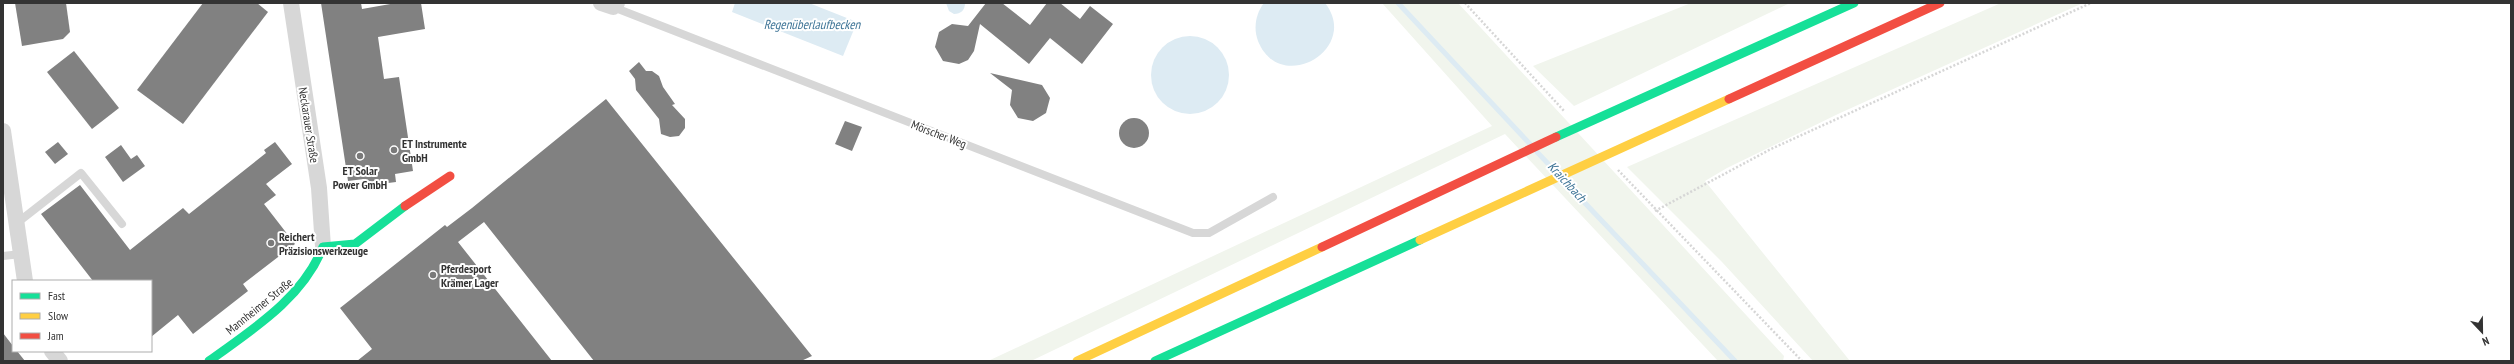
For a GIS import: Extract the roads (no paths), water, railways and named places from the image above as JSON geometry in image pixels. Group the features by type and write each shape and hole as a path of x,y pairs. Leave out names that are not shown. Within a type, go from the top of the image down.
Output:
{"main road":[{"path":"1077,361 1611,112 1854,3"},
{"path":"1155,361 1527,189 1940,3"},
{"path":"323,247 342,247 355,244 403,207 450,176"},
{"name":"Mannheimer Straße","path":"209,361 296,293 309,278 320,258 323,247"}],"street":[{"name":"Neckarauer Straße","path":"291,3 319,188 323,247"},
{"path":"3,131 25,280"},
{"path":"53,352 60,361"}],"lane":[{"name":"Mörscher Weg","path":"610,4 1193,233 1209,233 1273,197"},
{"path":"17,223 80,173 122,224"},
{"path":"3,256 21,254"}],"water":[{"name":"Regenüberlaufbecken","path":"735,3 809,3 857,22 843,56 732,12"},
{"path":"946,3 965,3 962,11 954,14 949,11"},
{"path":"1264,3 1325,3 1333,20 1333,36 1325,50 1313,60 1298,65 1283,65 1269,57 1256,36 1257,16"},
{"path":"1190,36 1205,39 1218,47 1226,60 1229,75 1226,90 1218,103 1205,111 1190,114 1175,111 1162,103 1154,90 1151,75 1154,60 1162,47 1175,39"}],"waterway":[{"name":"Kraichbach","path":"1398,3 1530,144"},
{"name":"Kraichbach","path":"1537,152 1556,172"},
{"name":"Kraichbach","path":"1564,181 1735,361"}],"place":[{"name":"ET Instrumente GmbH","path":"394,150"},
{"name":"ET Solar Power GmbH","path":"360,156"},
{"name":"Reichert Präzisionswerkzeuge","path":"271,243"},
{"name":"Pferdesport Krämer Lager","path":"433,275"}]}
